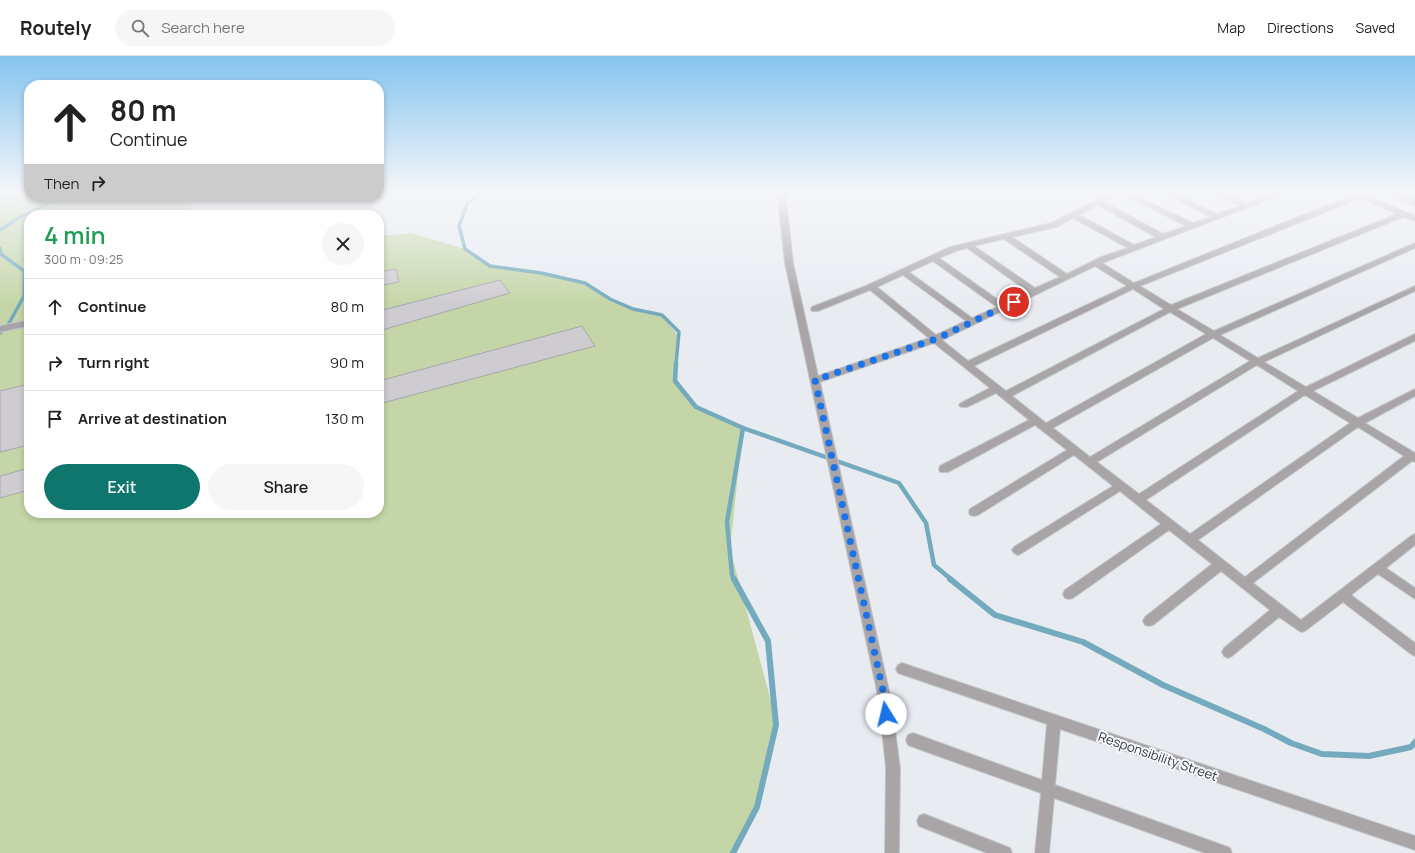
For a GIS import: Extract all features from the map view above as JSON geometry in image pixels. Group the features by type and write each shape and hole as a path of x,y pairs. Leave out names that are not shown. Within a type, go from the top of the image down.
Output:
{"street":[{"path":"786,231 789,263 885,700 893,768 892,853"},
{"path":"816,309 871,287 953,249 1027,231"},
{"path":"1103,231 1134,248"},
{"path":"1150,231 1162,238"},
{"path":"815,380 936,339 1096,263 1179,231"},
{"path":"968,365 1133,286 1269,231"},
{"path":"1006,396 1170,309 1361,231"},
{"path":"1006,236 1066,277"},
{"path":"1046,427 1212,335 1415,245"},
{"path":"969,246 1035,292"},
{"path":"934,258 1003,307"},
{"path":"1096,263 1413,457 1245,583"},
{"path":"903,272 972,322"},
{"path":"871,287 1089,462 1301,627 1414,542"},
{"path":"1089,462 1256,362 1415,288"},
{"path":"0,329 24,324"},
{"path":"1138,500 1305,391 1415,337"},
{"path":"964,405 997,388"},
{"path":"1189,540 1357,423 1415,392"},
{"path":"944,469 1036,420"},
{"path":"974,512 1075,450"},
{"path":"1018,550 1120,486"},
{"path":"1069,594 1169,524"},
{"path":"1148,621 1221,564"},
{"path":"1378,568 1415,594"},
{"path":"1342,595 1415,650"},
{"path":"1228,652 1279,610"},
{"name":"Responsibility Street","path":"902,669 1415,843"},
{"path":"1042,853 1054,721"},
{"path":"913,740 1225,853"},
{"path":"924,821 1005,853"}],"green space":[{"path":"0,231 24,231 24,518 384,518 384,236 411,233 465,249 490,266 539,273 587,284 611,300 633,309 662,315 679,337 675,381 696,407 743,428 730,549 775,716 757,807 733,853 0,853"}],"building":[{"path":"396,269 399,282 384,285 384,271"},
{"path":"500,280 510,293 384,330 384,310"},
{"path":"582,326 595,346 384,403 384,380"},
{"path":"24,385 24,446 0,452 0,391"},
{"path":"24,469 24,491 0,498 0,476"}],"waterway":[{"path":"460,231 465,249 490,266 541,273 585,283 610,299 633,309 662,315 679,332 676,364"},
{"path":"0,248 1,254 24,271 24,296 8,325 0,333"},
{"path":"676,363 675,381 696,407 743,428"},
{"path":"734,580 732,575 727,522 743,428"},
{"path":"743,428 899,483 926,523 934,565 952,580"},
{"path":"733,853 757,807 776,725 768,641 734,579"},
{"path":"950,579 995,615 1083,642 1163,685 1264,729 1291,743 1322,754 1369,756 1411,747 1415,742"}],"route":[{"path":"886,714 885,700 815,380 936,339 1014,302"}]}
